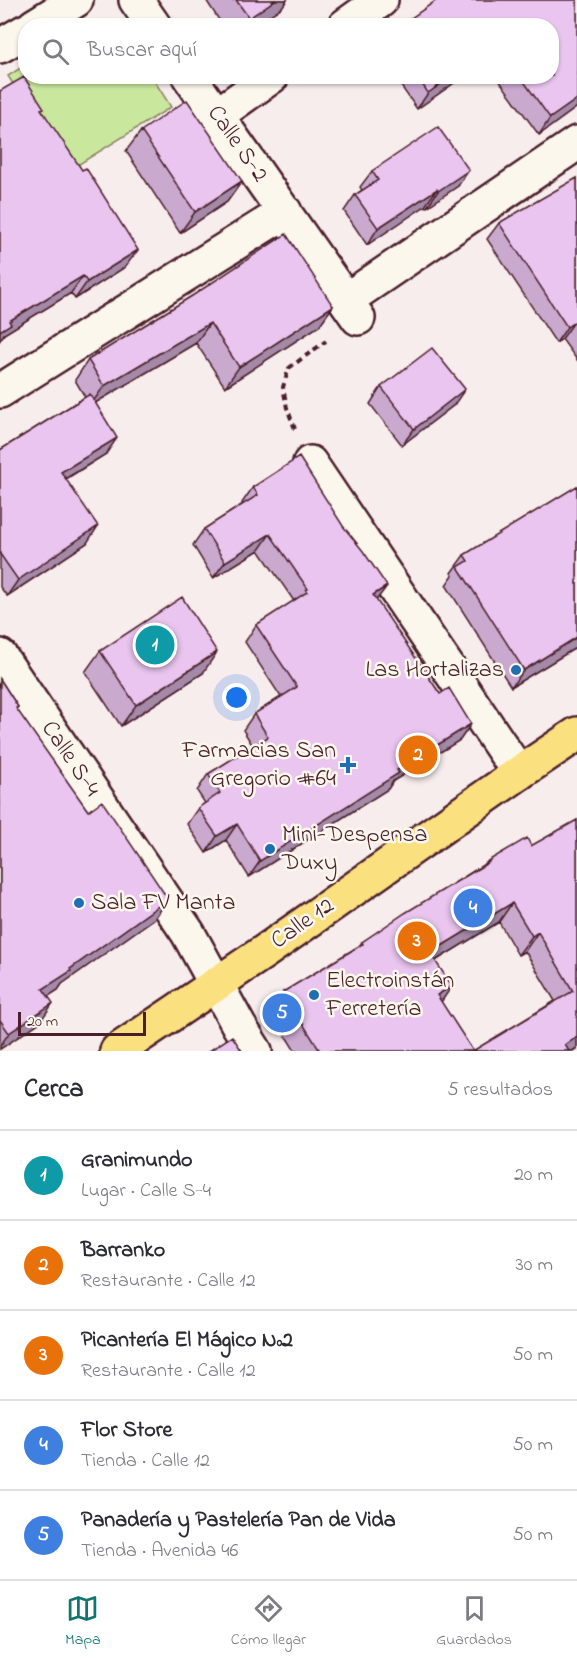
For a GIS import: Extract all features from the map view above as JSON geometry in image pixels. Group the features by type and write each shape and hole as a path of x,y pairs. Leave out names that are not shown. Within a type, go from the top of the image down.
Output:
{"main road":[{"name":"Calle 12","path":"117,1051 577,735"}],"street":[{"path":"47,18 76,0"},
{"path":"136,0 148,18"},
{"path":"356,18 381,0"},
{"path":"0,46 18,36"},
{"name":"Calle S-2","path":"195,84 352,309"},
{"path":"217,116 261,84"},
{"path":"352,309 577,143"},
{"path":"0,391 285,212"},
{"path":"310,463 519,773"},
{"name":"Calle S-4","path":"0,657 189,933 255,1051"}],"path":[{"path":"310,463 287,408 283,387 289,368 352,309"}],"green space":[{"path":"18,70 18,84 156,84 171,107 68,171 8,76"}],"building":[{"path":"236,0 275,0 249,18"},
{"path":"437,0 577,0 577,99 550,118 526,84 559,84 559,18 411,18"},
{"path":"18,80 18,84 29,84 44,108 41,109 82,170 86,168 138,250 87,282 83,276 9,321 11,324 0,331 0,91"},
{"path":"422,84 441,84 428,93"},
{"path":"187,100 242,181 195,212 141,131"},
{"path":"438,127 469,170 378,228 355,195 378,180 372,171"},
{"path":"577,178 577,327 574,322 567,327 499,223"},
{"path":"286,234 333,306 239,367 210,323 104,386 88,360 192,296"},
{"path":"432,348 465,389 414,429 381,387"},
{"path":"90,394 117,438 61,472 98,526 18,580 0,554 0,450"},
{"path":"299,457 343,526 387,586 373,595 440,694 449,688 471,724 397,770 399,773 260,861 237,824 217,836 198,808 220,793 208,774 268,737 254,714 297,687 256,625 307,592 308,589 270,534 225,562 204,529 258,495 253,487"},
{"path":"577,486 577,637 524,670 458,567 468,561 464,555"},
{"path":"182,597 217,652 136,705 100,651"},
{"path":"0,679 18,707 16,708 88,811 102,801 168,899 43,989 53,1003 9,1033 0,1020"},
{"path":"577,820 577,1037 565,1045 569,1051 473,1051 320,1051 283,992 363,944 362,942 405,913 527,838 531,846","holes":["512,903 532,936 538,932 573,991 473,1051 437,995 452,986 430,953"]},
{"path":"232,1036 242,1051 209,1051"}],"place":[{"name":"Granimundo","path":"155,645"},
{"name":"Las Hortalizas","path":"516,670"},
{"name":"Barranko","path":"418,755"},
{"name":"Farmacias San Gregorio #64","path":"348,765"},
{"name":"Mini-Despensa Duxy","path":"270,849"},
{"name":"Sala FV Manta","path":"79,903"},
{"name":"Flor Store","path":"473,908"},
{"name":"Picantería El Mágico Nº2","path":"417,941"},
{"name":"Electroinstán Ferretería","path":"314,995"},
{"name":"Panadería y Pastelería Pan de Vida","path":"282,1013"}]}
